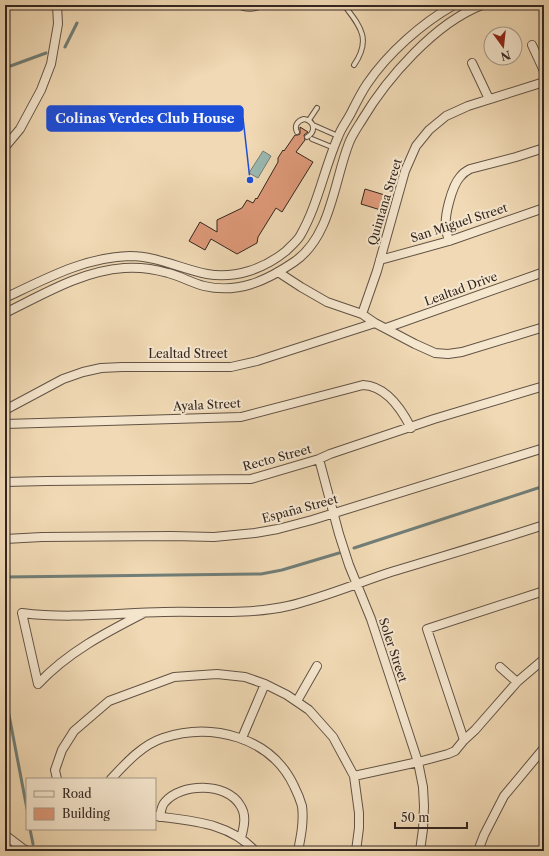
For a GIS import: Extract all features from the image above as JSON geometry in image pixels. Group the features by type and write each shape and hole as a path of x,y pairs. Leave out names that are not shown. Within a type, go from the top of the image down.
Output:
{"street":[{"path":"5,147 20,129 41,90 51,64 58,24 57,5"},
{"path":"5,298 57,273 78,265 104,258 131,256 160,260 207,274 228,275 244,273 266,265 286,251 300,237 310,216 338,136 367,84 392,53 429,21 454,5"},
{"path":"5,313 77,279 110,270 124,268 144,269 167,273 204,286 220,288 242,287 259,282 278,272 295,261 307,250 318,236 324,223 349,142 370,106 387,83 410,57 441,30 460,16 482,5"},
{"path":"532,45 544,71"},
{"path":"472,64 489,99"},
{"name":"Quintana Street","path":"362,314 380,260 405,171 416,146 429,130 446,116 468,106 544,82"},
{"path":"449,240 446,227 447,212 459,177 470,169 544,148"},
{"name":"San Miguel Street","path":"380,260 449,240 544,208"},
{"path":"278,272 327,302 362,314 375,323 435,353 448,354 462,352 544,327"},
{"name":"Lealtad Drive","path":"386,328 544,272"},
{"name":"Lealtad Street","path":"5,410 63,379 83,372 115,367 231,367 257,361 375,323"},
{"name":"Ayala Street","path":"5,424 241,417 363,385 377,387 387,395 403,411 411,428"},
{"name":"Recto Street","path":"5,482 251,479 319,460 330,454 434,419 544,386"},
{"name":"España Street","path":"5,539 42,537 214,537 255,533 278,529 544,448"},
{"name":"Soler Street","path":"319,460 339,534 371,619 418,762 423,787 424,806 420,851"},
{"path":"144,613 83,646 53,669 38,684 22,613 42,616 80,617 144,613 200,611 233,612 286,606 544,525"},
{"path":"464,740 427,629 544,591"},
{"path":"354,776 418,762 455,751 517,682 544,659"},
{"path":"297,701 318,666"},
{"path":"500,667 517,682"},
{"path":"57,778 55,770 62,750 74,731 109,701 174,677 218,674 246,677 265,684 297,701 309,710 333,737 354,776 359,813 356,851"},
{"path":"242,738 265,684"},
{"path":"112,778 132,757 148,745 162,738 192,732 206,731 242,738 281,763 290,776 301,805 303,821 298,851"},
{"path":"478,851 484,835 504,796 544,748"},
{"path":"241,838 245,819 240,804 235,798 218,790 205,787 183,790 164,803 157,817 198,822 220,827 241,838 255,851"},
{"path":"5,835 27,851"}],"lane":[{"path":"237,5 248,9 265,5"},
{"path":"344,5 359,25 363,34 363,44 354,65"},
{"path":"309,120 317,108"},
{"path":"297,132 297,123 304,119 309,120 313,125 338,136"},
{"path":"307,137 312,132 313,125"},
{"path":"312,139 334,148"}],"water":[{"path":"263,151 271,156 258,178 249,173"}],"building":[{"path":"300,127 308,132 304,135 305,140 296,152 313,162 282,212 276,208 258,237 257,243 237,254 211,239 205,250 189,241 200,222 217,232 217,220 242,208 247,200 253,203 256,198 257,199 278,162 278,158 283,150 284,151 295,135 300,134"},
{"path":"365,189 388,196 384,211 361,204"}],"waterway":[{"path":"65,47 77,23"},
{"path":"5,68 46,53"},
{"path":"354,548 544,486"},
{"path":"5,577 261,574 282,570 339,553"},
{"path":"5,694 26,804"},
{"path":"30,830 33,844"}],"place":[{"name":"Colinas Verdes Club House","path":"250,180"}]}
